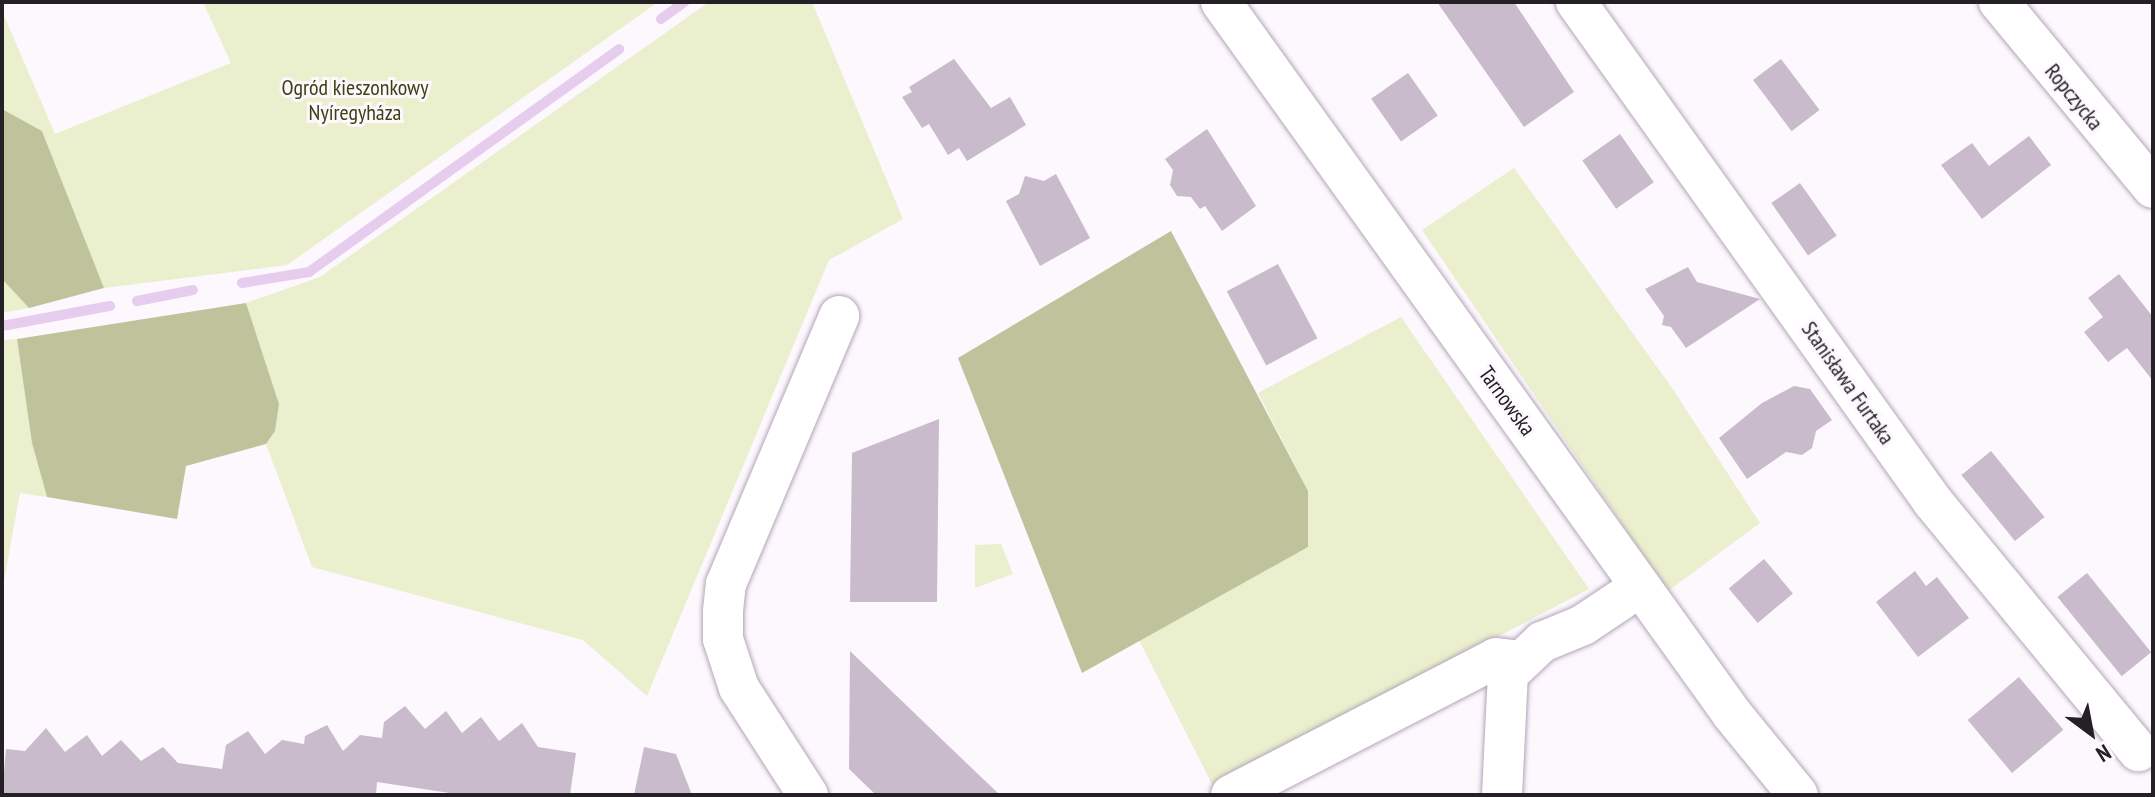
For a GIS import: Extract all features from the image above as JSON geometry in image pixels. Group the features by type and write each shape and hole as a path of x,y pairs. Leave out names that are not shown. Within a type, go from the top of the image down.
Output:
{"street":[{"name":"Tarnowska","path":"1221,2 1640,587 1798,795"},
{"name":"Stanisława Furtaka","path":"1576,2 1933,502 2138,751"},
{"name":"Ropczycka","path":"1999,2 2153,188"},
{"path":"808,795 731,670 723,611 726,584 839,316"},
{"path":"1502,795 1508,674 1542,642 1583,625 1640,587"},
{"path":"1231,795 1496,658 1520,661"}],"green space":[{"name":"Ogród kieszonkowy Nyíregyháza","path":"203,2 658,2 287,265 104,288 42,131 2,109 2,11 55,134 231,63"},
{"path":"709,2 812,2 903,219 829,260 647,696 583,640 312,567 266,444 275,431 279,404 246,303 320,277"},
{"path":"2,109 42,131 104,288 29,308 2,279"},
{"path":"1514,168 1672,388 1760,523 1668,591 1422,230"},
{"path":"1171,231 1308,491 1308,547 1082,673 958,358"},
{"path":"2,279 29,308 2,313"},
{"path":"246,303 279,404 275,431 266,444 186,466 177,519 47,497 32,443 17,339"},
{"path":"1401,317 1589,589 1213,786 1139,640 1308,547 1308,491 1258,393"},
{"path":"17,339 32,443 47,497 20,493 2,592 2,340"},
{"path":"1001,544 1013,574 975,588 975,545"}],"building":[{"path":"1437,2 1514,2 1574,92 1524,127"},
{"path":"954,59 991,108 1010,97 1026,125 967,161 959,148 948,155 929,124 922,128 902,97 912,92 909,87"},
{"path":"1781,59 1820,110 1792,131 1753,80"},
{"path":"1408,73 1438,116 1401,141 1371,99"},
{"path":"1207,129 1256,206 1222,231 1205,206 1200,209 1191,197 1177,196 1170,185 1173,170 1165,159"},
{"path":"1620,134 1654,182 1616,209 1582,160"},
{"path":"2029,136 2051,165 1982,219 1941,165 1972,143 1989,166"},
{"path":"1056,174 1090,238 1040,266 1006,201 1019,194 1025,176 1044,181"},
{"path":"1800,183 1837,235 1808,256 1771,203"},
{"path":"1278,264 1317,338 1266,365 1227,291"},
{"path":"1688,267 1697,282 1760,299 1686,348 1671,327 1662,325 1664,316 1645,289"},
{"path":"2119,274 2153,317 2153,381 2127,348 2108,362 2084,332 2103,317 2088,298"},
{"path":"1794,386 1810,389 1832,420 1816,431 1812,448 1802,455 1786,452 1747,479 1719,438 1762,403"},
{"path":"939,419 937,602 850,602 852,453"},
{"path":"1991,451 2044,517 2015,541 1961,475"},
{"path":"1764,559 1793,593 1758,623 1729,589"},
{"path":"1915,571 1926,586 1937,577 1969,618 1918,657 1876,602"},
{"path":"2087,573 2151,652 2122,676 2057,597"},
{"path":"850,651 1000,795 876,795 849,769"},
{"path":"2019,677 2063,730 2012,773 1968,720"},
{"path":"405,706 425,729 446,711 462,733 481,717 499,741 522,723 538,747 576,753 570,795 463,795 377,782 376,795 2,795 6,749 25,751 46,728 65,752 87,735 102,756 121,740 141,761 163,747 178,763 222,769 226,745 248,731 265,754 282,740 304,744 305,736 327,725 343,751 360,735 382,738 384,722"},
{"path":"644,747 676,754 692,795 634,795"}],"waterway":[{"path":"661,19 684,2"},
{"path":"242,283 309,272 619,49"},
{"path":"137,301 193,290"},
{"path":"2,326 110,306"}]}
